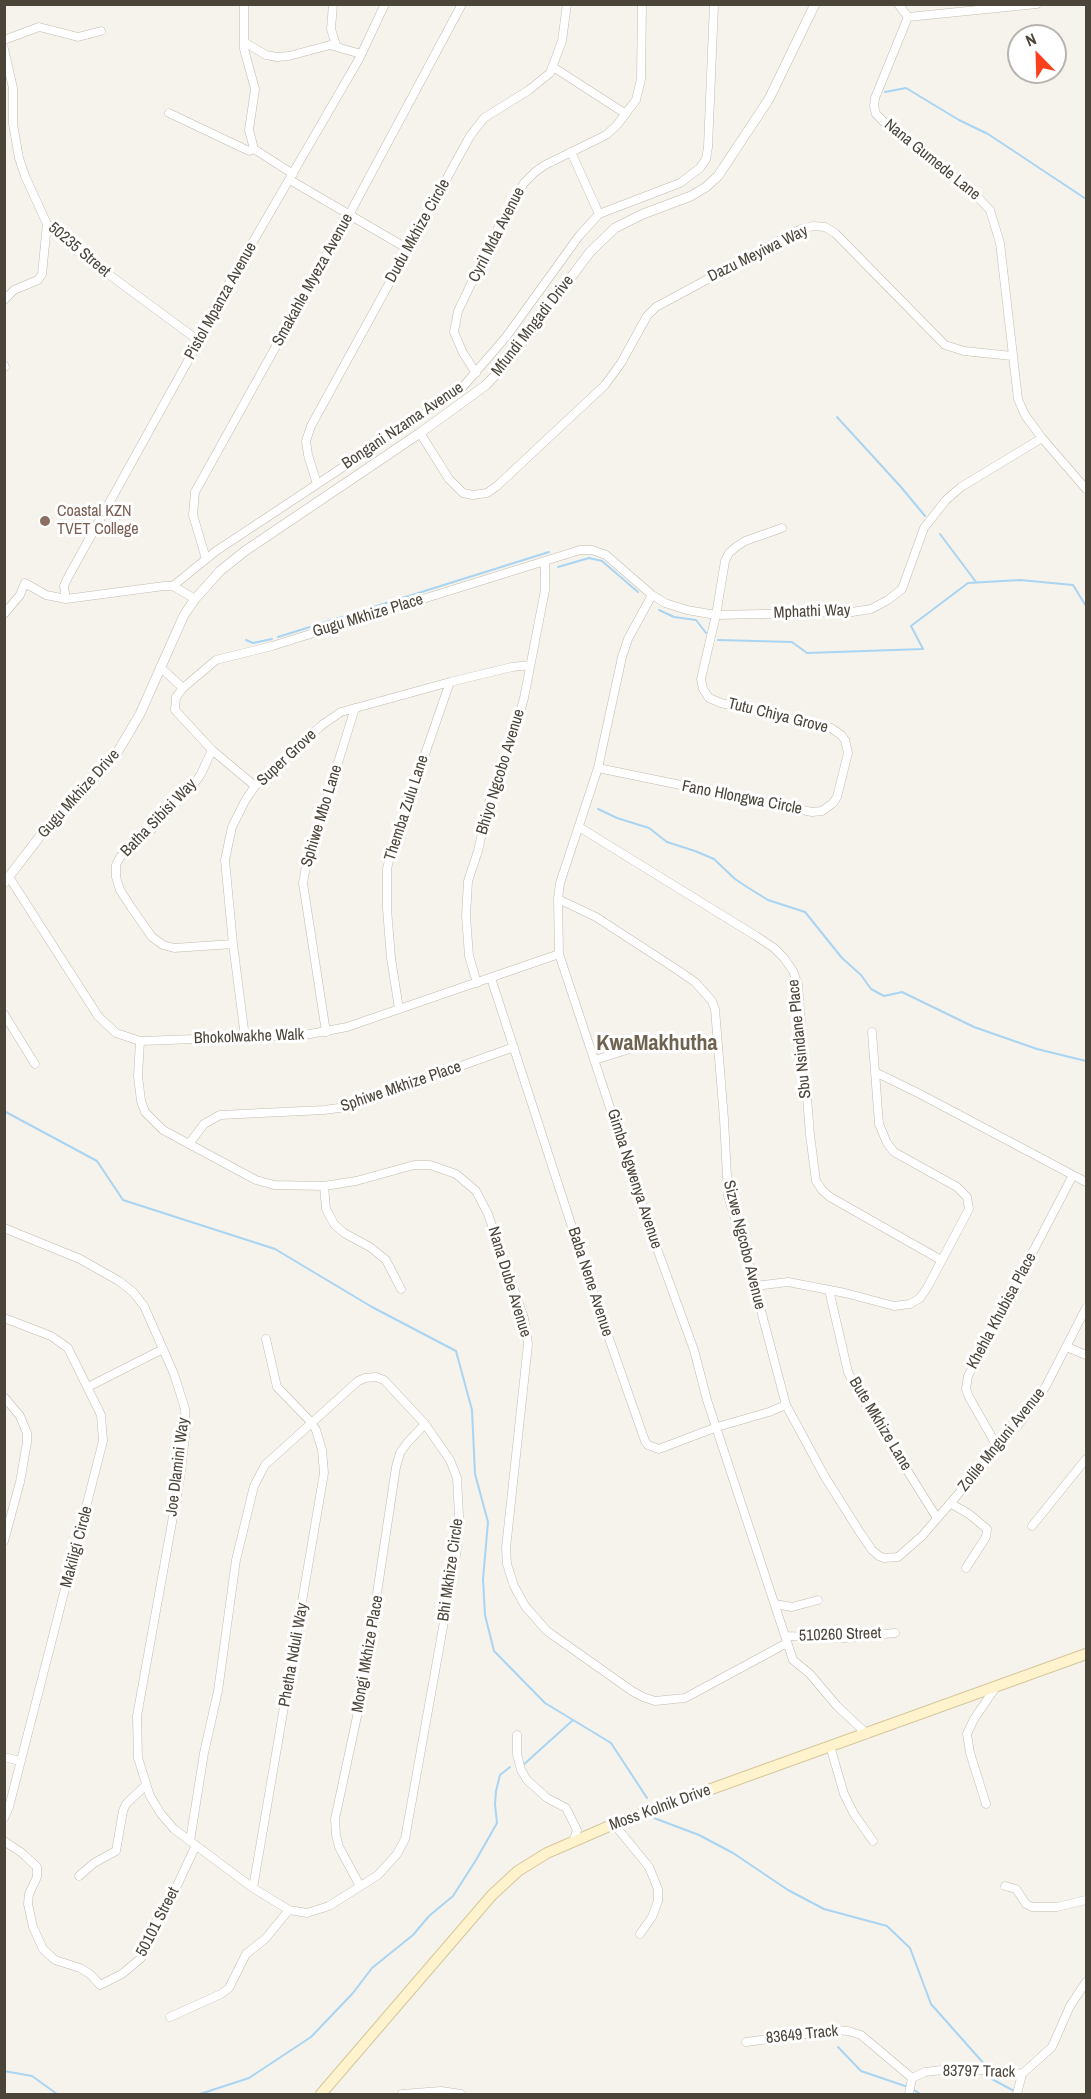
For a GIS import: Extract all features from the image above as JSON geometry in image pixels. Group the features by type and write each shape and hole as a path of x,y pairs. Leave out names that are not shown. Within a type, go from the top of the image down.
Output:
{"main road":[{"name":"Moss Kolnik Drive","path":"321,2094 492,1895 518,1871 547,1853 614,1824 1086,1654"}],"street":[{"path":"244,4 245,56 255,89 249,130 254,149 291,177 408,249"},
{"path":"333,4 331,29 336,45"},
{"name":"Pistol Mpanza Avenue","path":"66,599 64,586 67,579 199,341 214,309 361,54 385,4"},
{"name":"Smakahle Myeza Avenue","path":"206,560 193,515 195,492 350,213 462,4"},
{"name":"Dudu Mkhize Circle","path":"317,484 306,441 311,426 470,136 484,118 541,82 553,67 562,41 567,4"},
{"name":"Cyril Mda Avenue","path":"476,373 463,353 454,332 458,311 504,216 524,183 540,168 606,135 636,100 641,79 642,4"},
{"name":"Bongani Nzama Avenue","path":"173,586 206,560 317,484 461,389 506,337 579,236 599,214 680,183 692,176 706,159 708,147 714,4"},
{"name":"Mfundi Mngadi Drive","path":"160,667 177,630 195,599 220,571 245,551 420,433 486,385 590,252 615,228 643,214 691,196 718,176 769,99 815,4"},
{"path":"898,4 908,16 1037,4"},
{"name":"Nana Gumede Lane","path":"908,16 881,82 874,106 876,114 971,190 990,210 1000,243 1012,356"},
{"path":"4,40 39,27 78,36 100,31"},
{"path":"244,42 266,55 277,57 330,45 361,54"},
{"name":"50235 Street","path":"4,49 13,88 14,124 19,158 32,194 47,224 69,245 199,341"},
{"path":"553,67 626,114"},
{"path":"4,99 13,104"},
{"path":"169,113 249,151 254,149"},
{"path":"571,152 599,214"},
{"path":"4,300 14,290 38,280 42,274 47,224"},
{"name":"Dazu Meyiwa Way","path":"420,433 449,479 463,493 473,495 487,493 605,385 621,363 647,316 656,307 801,229 813,226 825,227 835,233 945,345 964,351 1012,356"},
{"path":"1012,356 1021,407 1042,438 1086,489"},
{"name":"Mphathi Way","path":"592,550 606,555 652,595 676,607 716,615 852,612 871,609 888,600 902,588 924,528 946,500 961,487 1042,438"},
{"path":"716,615 724,567 729,553 745,541 782,528"},
{"name":"Gugu Mkhize Place","path":"183,688 208,666 224,657 272,646 580,550 592,550"},
{"name":"Bhiyo Ngcobo Avenue","path":"477,983 468,946 466,916 468,881 478,851 489,802 524,698 545,590 545,561"},
{"path":"4,614 20,595 24,583 46,595 66,599 173,586 195,599"},
{"name":"Gimba Ngwenya Avenue","path":"652,595 628,639 622,657 598,768 579,827 567,854 558,898 559,954 655,1242 694,1350 707,1400 786,1640 796,1664 810,1674 837,1706 867,1734"},
{"name":"Tutu Chiya Grove","path":"716,615 701,679 703,689 709,698 721,703 831,728 845,740 848,753"},
{"name":"Super Grove","path":"244,1037 226,875 227,846 238,813 255,786 333,716 450,682 530,665"},
{"path":"160,667 183,688 174,703 175,710 212,750 255,786"},
{"name":"Gugu Mkhize Drive","path":"7,880 54,818 86,788 117,753 141,714 160,667"},
{"name":"Themba Zulu Lane","path":"399,1010 387,909 387,869 450,682"},
{"name":"Sphiwe Mbo Lane","path":"326,1032 303,883 306,866 355,708"},
{"name":"Batha Sibisi Way","path":"212,750 194,784 153,828 120,857 116,866 116,877 120,890 131,907 152,937 163,945 174,948 233,944"},
{"name":"Fano Hlongwa Circle","path":"598,768 812,812 822,811 834,803 848,753"},
{"name":"Sbu Nsindane Place","path":"579,827 774,948 784,958 793,971 798,986 810,1135 816,1180 830,1197 940,1260"},
{"name":"Bhokolwakhe Walk","path":"7,880 98,1016 116,1033 140,1041 326,1032 399,1010 559,954"},
{"name":"Sizwe Ngcobo Avenue","path":"558,898 596,917 676,969 695,982 712,1001 715,1009 724,1119 726,1185 786,1405 825,1477 872,1550 884,1558 898,1557"},
{"name":"Baba Nene Avenue","path":"491,978 598,1307 645,1441 648,1445 659,1449 717,1427 755,1417 786,1405"},
{"path":"4,1014 34,1064"},
{"path":"755,1286 788,1282 894,1306 910,1304 920,1298 969,1209 967,1197 957,1187 894,1152 887,1143 879,1124 872,1032"},
{"name":"Nana Dube Avenue","path":"140,1041 139,1089 145,1112 163,1130 256,1180 274,1185 324,1186 356,1181 414,1165 430,1165 456,1174 468,1183 482,1201 524,1318 528,1344 506,1548 507,1564 514,1586 525,1606 542,1626 632,1691 656,1701 685,1698 786,1640"},
{"path":"595,1060 648,1043"},
{"name":"Sphiwe Mkhize Place","path":"189,1144 204,1124 220,1114 346,1107 514,1047"},
{"path":"875,1072 1086,1182"},
{"name":"Khehla Khubisa Place","path":"998,1448 969,1397 966,1389 968,1376 1073,1175"},
{"path":"324,1186 326,1209 334,1224 386,1260 401,1289"},
{"name":"Joe Dlamini Way","path":"4,1228 80,1259 119,1281 133,1292 144,1306 182,1394 186,1428 180,1478 137,1716 138,1758 146,1785"},
{"name":"Bute Mkhize Lane","path":"829,1290 848,1372 855,1387 937,1518"},
{"name":"Zolile Mnguni Avenue","path":"898,1557 922,1536 1038,1400 1086,1308"},
{"name":"Makiligi Circle","path":"4,1318 61,1342 73,1355 101,1415 103,1441 9,1807 4,1818"},
{"path":"266,1340 277,1387 311,1422"},
{"path":"1067,1347 1086,1355"},
{"path":"88,1387 163,1349"},
{"name":"Bhi Mkhize Circle","path":"193,1843 204,1753 220,1680 236,1560 254,1486 265,1465 358,1381 376,1377 384,1380 425,1424 450,1460 456,1478 459,1516 456,1550 406,1833 397,1854 378,1875 329,1905 307,1913 289,1910"},
{"path":"4,1397 20,1416 27,1433 20,1482 4,1541"},
{"name":"Phetha Nduli Way","path":"254,1888 324,1473 322,1450 311,1422"},
{"name":"Mongi Mkhize Place","path":"360,1886 339,1846 335,1819 362,1693 396,1467 400,1453 425,1424"},
{"path":"1032,1526 1086,1459"},
{"path":"950,1503 969,1514 987,1530 986,1537 966,1568"},
{"path":"775,1604 792,1607 818,1600"},
{"name":"510260 Street","path":"786,1640 895,1633"},
{"path":"986,1804 970,1753 967,1734 974,1719 996,1688"},
{"path":"517,1735 517,1754 521,1770 527,1780 547,1798 566,1808 577,1830 573,1842"},
{"path":"830,1746 844,1794 854,1814 873,1841"},
{"path":"4,1758 20,1761"},
{"path":"79,1876 94,1863 116,1851 123,1810 126,1804 146,1785 161,1814 174,1829 254,1888 289,1910 265,1939 246,1954 229,1988 221,1994 170,2017"},
{"path":"614,1824 649,1867 658,1889 658,1901 652,1917 640,1934"},
{"name":"50101 Street","path":"4,1840 22,1852 37,1867 37,1876 29,1894 28,1904 33,1927 43,1949 55,1959 90,1974 98,1985 105,1984 123,1974 141,1958 148,1946 154,1924 167,1906 193,1843"},
{"path":"1005,1886 1016,1889 1026,1904 1032,1907 1057,1907 1086,1900"},
{"name":"83797 Track","path":"912,2078 918,2074 942,2070 999,2070 1022,2074 1052,2047 1070,2006 1086,1982"},
{"name":"83649 Track","path":"746,2042 836,2030 848,2031 861,2035 912,2078"},
{"path":"1017,2094 1022,2074"},
{"path":"909,2094 912,2078"},
{"path":"402,2094 441,2091 461,2094"}],"waterway":[{"path":"885,92 906,88 959,120 988,134 1086,199"},
{"path":"837,417 925,516"},
{"path":"940,534 976,582"},
{"path":"278,637 549,552"},
{"path":"558,567 589,558 602,561 638,592"},
{"path":"718,640 792,642 807,653 923,649 911,626 968,583 1020,580 1073,585 1086,606"},
{"path":"659,610 674,617 696,620 706,633"},
{"path":"246,640 253,643 272,639"},
{"path":"598,809 617,818 649,828 667,842 714,859 735,879 768,900 805,912 842,958 861,975 871,989 884,996 902,992 974,1027 1037,1049 1086,1061"},
{"path":"4,1111 97,1161 123,1200 275,1249 372,1307 456,1351 472,1410 475,1474 488,1522 483,1579 485,1615 494,1651 545,1703 611,1743 647,1798"},
{"path":"522,1766 573,1720"},
{"path":"200,2094 249,2078 311,2037 353,1993 372,1968 413,1935 429,1916 453,1896 497,1823 496,1791 500,1775 510,1767"},
{"path":"654,1818 699,1835 733,1853 788,1890 824,1909 887,1926 910,1948 931,2004 986,2066"},
{"path":"838,2047 861,2071 911,2088 920,2094"},
{"path":"4,2071 32,2076 57,2094"},
{"path":"990,2078 1014,2091"}],"place":[{"name":"Coastal KZN TVET College","path":"45,521"}],"district":[{"name":"KwaMakhutha","path":"657,1044"}]}
